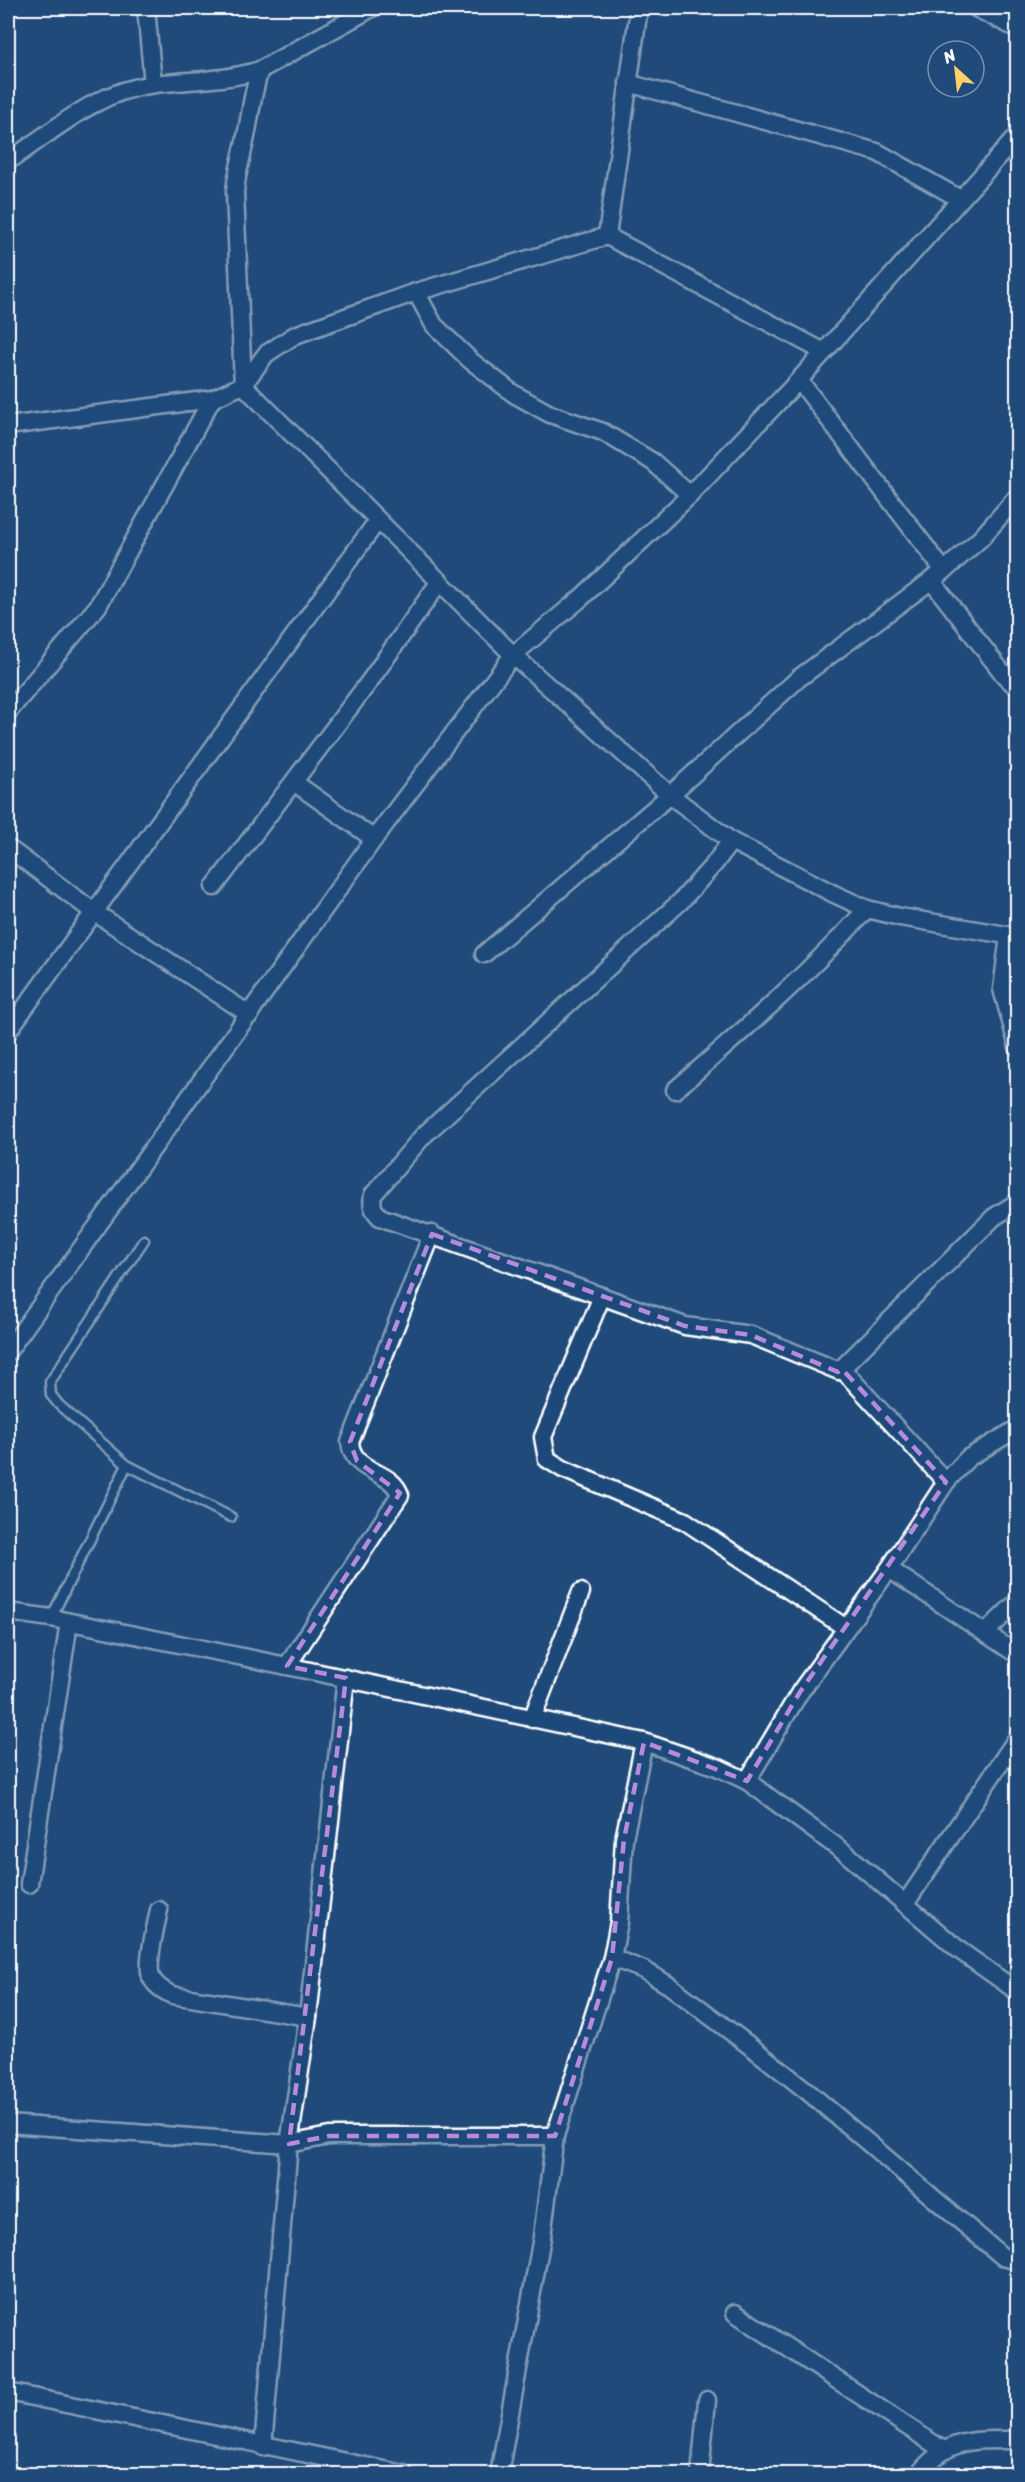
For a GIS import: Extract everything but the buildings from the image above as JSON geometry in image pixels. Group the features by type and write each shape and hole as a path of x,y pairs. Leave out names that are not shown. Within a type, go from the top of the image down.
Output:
{"street":[{"path":"146,8 153,84"},
{"path":"8,160 88,106 104,98 153,84 242,76 260,70 372,8"},
{"path":"607,237 639,8"},
{"path":"976,8 1017,29"},
{"path":"260,70 253,89 243,150 236,172 243,385 513,655 670,795 731,841 867,909 1013,937 1002,989 1017,1047"},
{"path":"628,83 877,152 960,199"},
{"path":"8,1351 374,839 513,655 581,598 690,495 799,380 1017,135"},
{"path":"8,426 212,399 243,385 266,354 296,335 416,292 607,237 824,352"},
{"path":"416,292 434,325 470,360 514,394 550,414 603,432 653,462 690,495"},
{"path":"799,380 938,575 1005,676 1017,688"},
{"path":"8,712 98,606 212,399"},
{"path":"484,954 670,795 799,678 938,575 981,538 1017,496"},
{"path":"8,1031 378,520"},
{"path":"214,887 295,783 440,581"},
{"path":"295,783 374,839"},
{"path":"731,841 681,901 423,1136 373,1195 371,1203 373,1211 380,1217 685,1326 751,1335 836,1371 842,1369 994,1217 1017,1202"},
{"path":"8,848 94,912 250,1015"},
{"path":"675,1090 774,1005 830,950 867,909"},
{"path":"287,1666 400,1495 395,1485 357,1461 351,1452 350,1442 432,1234"},
{"path":"602,1296 543,1437 547,1459 563,1469 685,1521 846,1628"},
{"path":"842,1369 946,1482"},
{"path":"747,1781 800,1692 889,1569 946,1482 968,1458 1017,1428"},
{"path":"889,1569 1017,1655"},
{"path":"532,1719 581,1592"},
{"path":"985,1634 1017,1601"},
{"path":"8,1612 51,1618 346,1678 644,1742 717,1767 747,1781 848,1855 959,1950 1017,1992"},
{"path":"28,1884 69,1622"},
{"path":"263,2447 289,2144 308,2017 346,1678"},
{"path":"905,1904 1017,1737"},
{"path":"499,2475 542,2237 555,2136 612,1958 619,1922 624,1839 644,1742"},
{"path":"159,1910 150,1962 151,1977 159,1988 172,1995 308,2017"},
{"path":"612,1958 644,1970 679,1993 807,2091 1003,2257 1017,2261"},
{"path":"8,2124 289,2144 329,2136 555,2136"},
{"path":"735,2313 943,2450"},
{"path":"8,2392 263,2447 318,2466 404,2475"},
{"path":"700,2475 707,2400"},
{"path":"919,2475 928,2463 943,2450 966,2442 1017,2440"}],"lane":[{"path":"144,1239 50,1382 51,1395 59,1405 127,1465 231,1517"},
{"path":"51,1618 127,1465"}],"highlighted area":[{"path":"432,1234 685,1326 751,1335 838,1372 842,1369 946,1482 800,1692 747,1781 644,1742 624,1839 612,1958 555,2136 329,2136 289,2144 346,1678 287,1666 400,1493 357,1461 350,1442"}]}
